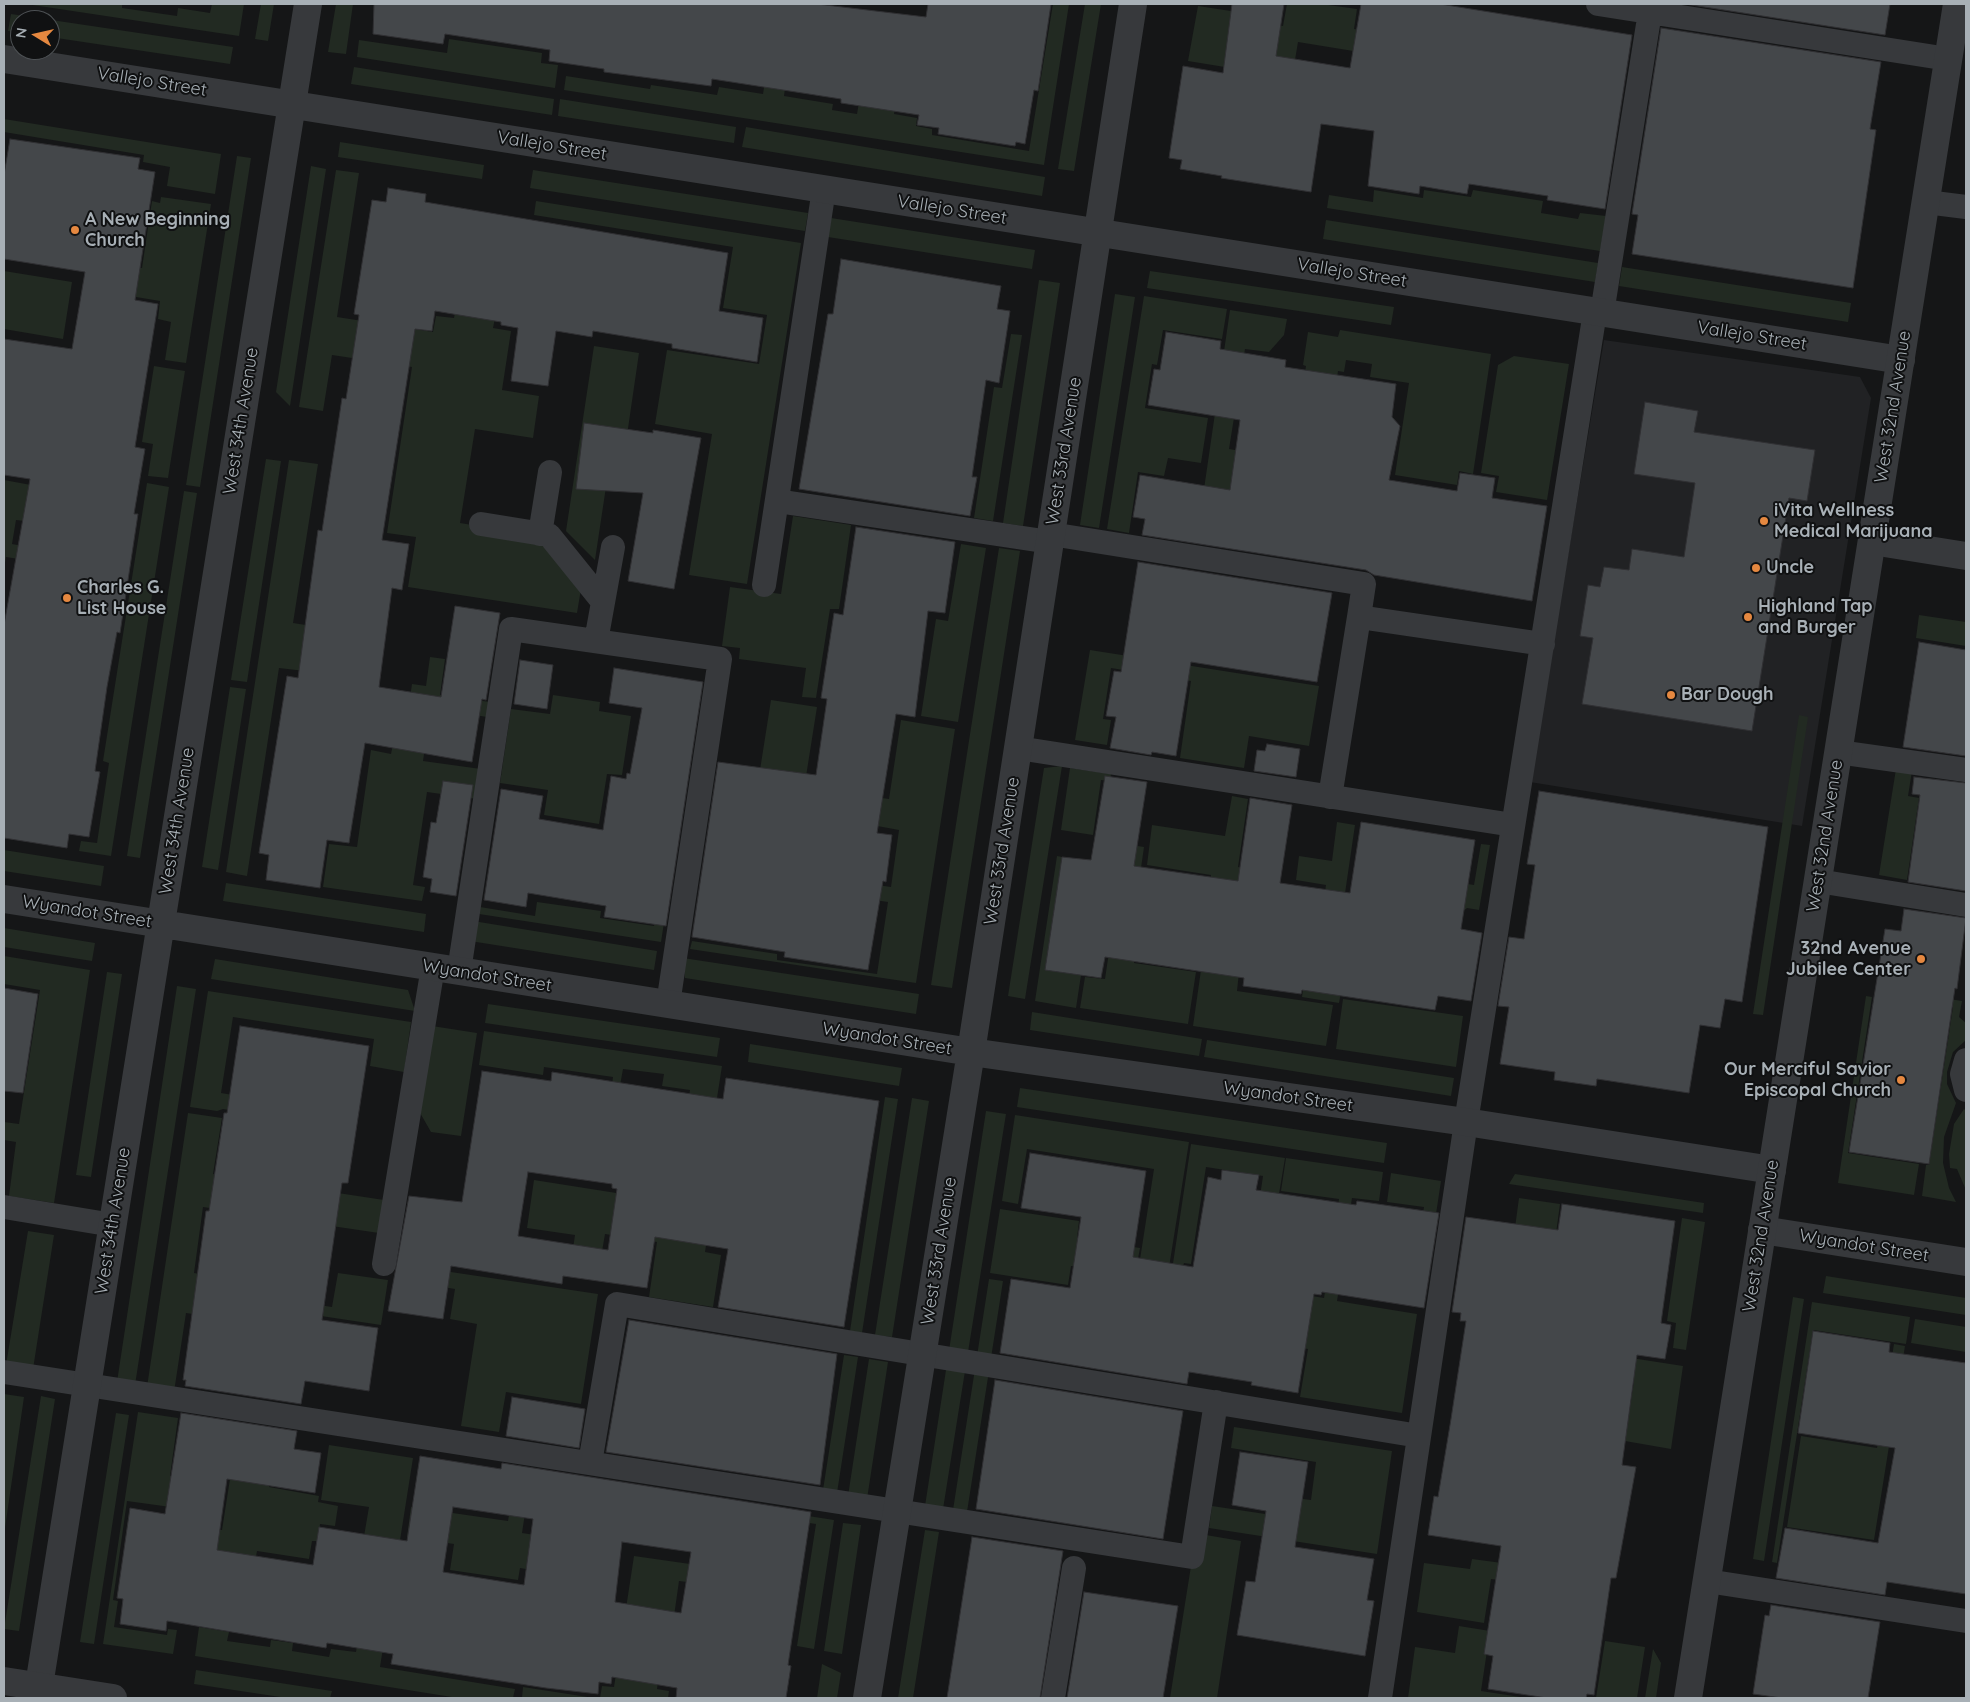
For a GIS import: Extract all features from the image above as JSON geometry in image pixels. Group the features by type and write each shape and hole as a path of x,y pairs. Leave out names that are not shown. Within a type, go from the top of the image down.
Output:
{"street":[{"name":"West 34th Avenue","path":"37,1692 308,4"},
{"name":"West 33rd Avenue","path":"868,1698 971,1052 1133,4"},
{"name":"West 32nd Avenue","path":"1688,1698 1957,4"},
{"name":"Vallejo Street","path":"4,59 1901,360"},
{"path":"1872,541 1966,556"},
{"name":"Wyandot Street","path":"4,899 971,1052 1466,1122 1772,1170"},
{"name":"Wyandot Street","path":"1762,1230 1966,1262"},
{"path":"4,1681 37,1692 113,1698"}],"lane":[{"path":"1598,4 1948,59"},
{"path":"1380,1698 1466,1122 1513,825 1650,12"},
{"path":"764,585 824,189"},
{"path":"1926,202 1966,207"},
{"path":"540,534 550,472"},
{"path":"777,501 1050,538 1364,584 1330,797"},
{"path":"481,524 549,535 603,602"},
{"path":"596,641 613,547"},
{"path":"1359,617 1543,644"},
{"path":"459,971 511,629 720,659 668,1004"},
{"path":"1018,748 1513,825"},
{"path":"1838,752 1966,770"},
{"path":"1818,881 1966,905"},
{"path":"384,1264 432,967"},
{"path":"1966,1060 1962,1074 1966,1090"},
{"path":"4,1208 113,1224"},
{"path":"590,1463 617,1304 1419,1436"},
{"path":"4,1372 1192,1557 1216,1402"},
{"path":"1053,1698 1074,1568"},
{"path":"1707,1581 1966,1621"}],"shaded area":[{"path":"26,4 122,4 122,8 177,16 178,8 210,13 212,4 244,4 239,36"},
{"path":"261,4 274,4 268,41 255,39"},
{"path":"336,4 353,4 346,54 328,52"},
{"path":"1053,4 1069,4 1044,165 564,90 566,76 650,89 651,85 717,95 719,87 763,94 768,62 788,65 784,96 833,104 832,110 857,114 859,102 895,108 894,114 917,118 916,126 932,129 932,135 1029,151"},
{"path":"1085,4 1101,4 1074,171 1058,169"},
{"path":"1287,4 1321,4 1357,9 1354,29 1388,34 1384,56 1298,42 1292,78 1188,61 1198,6 1257,15 1256,21 1283,26"},
{"path":"60,21 233,47 230,64 60,38"},
{"path":"449,39 542,53 541,63 558,65 555,88 357,57 359,40 447,53"},
{"path":"354,67 554,99 552,115 351,84"},
{"path":"560,99 736,127 734,143 558,116"},
{"path":"4,119 221,154 215,194 167,186 170,167 143,162 144,155 4,132"},
{"path":"746,127 1045,177 1042,196 742,147"},
{"path":"340,142 484,165 482,179 338,157"},
{"path":"237,156 251,158 200,487 186,485"},
{"path":"311,166 326,169 290,406 276,392"},
{"path":"336,170 359,173 337,317 433,332 436,316 454,318 456,307 496,313 493,328 511,331 502,390 539,396 533,438 475,429 460,523 546,537 582,583 577,613 408,587 416,537 387,533 412,367 332,355 323,411 299,407"},
{"path":"533,170 808,213 805,231 530,188"},
{"path":"1374,190 1423,198 1424,190 1471,197 1473,190 1543,201 1541,213 1578,219 1580,213 1606,216 1600,251 1327,208 1329,195 1373,202"},
{"path":"161,197 211,204 186,363 165,360 171,322 158,319 160,301 124,295 128,266 142,268 152,201 160,203"},
{"path":"536,201 801,243 747,584 689,575 712,434 655,424 667,350 759,364 767,315 723,308 733,247 534,215"},
{"path":"831,218 1035,250 1032,269 828,237"},
{"path":"1326,220 1598,263 1595,282 1323,239"},
{"path":"1622,267 1851,303 1848,322 1619,286"},
{"path":"4,271 72,282 63,339 4,329"},
{"path":"1150,271 1394,307 1391,325 1147,288"},
{"path":"1039,280 1060,283 1023,526 1003,523"},
{"path":"1115,294 1135,297 1099,528 1080,525"},
{"path":"1144,296 1227,309 1222,339 1163,330 1157,365 1152,364 1145,408 1208,418 1201,463 1168,458 1164,476 1138,472 1129,533 1107,529"},
{"path":"1230,310 1287,319 1284,335 1269,352 1245,349 1229,449 1264,455 1301,501 1217,488 1204,489"},
{"path":"1340,330 1491,354 1473,474 1459,471 1457,485 1395,475 1409,383 1370,377 1372,364 1346,360 1344,372 1338,371 1336,385 1304,380 1306,366 1303,365 1308,332 1338,337"},
{"path":"1011,334 1022,335 993,521 974,518 994,387 1002,388"},
{"path":"1604,340 1860,377 1871,398 1802,826 1530,782"},
{"path":"594,346 639,353 625,449 612,447 595,560 566,531"},
{"path":"1514,356 1569,364 1547,500 1496,492 1499,476 1481,473 1498,365"},
{"path":"154,366 185,371 168,478 148,476 153,444 142,442"},
{"path":"266,459 281,461 247,682 231,680"},
{"path":"289,460 318,464 293,623 312,626 305,671 279,668 247,876 226,872"},
{"path":"4,480 31,485 25,521 16,520 12,544 40,549 38,562 6,557 4,569"},
{"path":"147,483 169,487 111,856 79,851 81,841 97,843 109,763 103,761"},
{"path":"184,491 197,493 140,858 127,856"},
{"path":"793,516 851,525 839,609 830,609 816,698 802,697 806,668 739,659 740,648 722,646 730,587 781,594"},
{"path":"961,544 986,548 958,722 921,716 936,619 948,621"},
{"path":"999,548 1020,551 952,988 931,985"},
{"path":"1919,615 1966,622 1966,646 1916,638"},
{"path":"1090,650 1319,686 1309,746 1249,736 1244,768 1180,758 1191,681 1111,668 1103,719 1111,720 1107,745 1075,740"},
{"path":"430,657 445,659 440,695 490,702 487,717 431,708 423,761 481,769 477,799 427,792 413,885 425,887 422,901 323,887 329,844 357,847 371,750 391,754 393,744 403,745 412,684 426,686"},
{"path":"230,687 246,689 218,870 202,867"},
{"path":"553,695 600,702 599,711 631,716 622,775 607,774 599,824 544,815 548,790 500,783 511,709 550,714"},
{"path":"771,700 817,707 779,947 757,789"},
{"path":"1799,715 1808,717 1763,1015 1753,1014"},
{"path":"901,720 955,729 916,983 690,949 692,941 777,954 777,960 877,974 888,902 794,888 797,873 891,887 899,830 872,825 849,793 889,799"},
{"path":"680,760 689,762 661,942 479,914 480,907 535,916 537,902 601,911 600,918 654,926"},
{"path":"1062,766 1025,999 1008,996 1044,768"},
{"path":"1070,768 1111,774 1110,781 1101,780 1093,835 1061,830"},
{"path":"1896,769 1912,771 1908,796 1919,798 1907,880 1879,875"},
{"path":"1232,796 1248,799 1238,867 1250,869 1237,991 1333,1005 1326,1046 1193,1026 1201,970 1197,968 1211,875 1147,865 1152,825 1225,836"},
{"path":"1337,822 1355,825 1343,907 1342,986 1339,1003 1302,997 1305,975 1313,975 1326,885 1296,880 1299,856 1332,861"},
{"path":"1125,844 1144,847 1134,917 1140,918 1134,963 1196,972 1188,1024 1080,1008 1085,977 1105,979"},
{"path":"1481,844 1490,845 1479,910 1467,908 1457,916 1431,878 1474,885"},
{"path":"4,850 104,866 101,886 4,871"},
{"path":"1057,856 1062,857 1045,970 1081,975 1076,1008 1035,1001"},
{"path":"226,883 426,914 424,932 223,901"},
{"path":"473,921 657,951 654,970 470,941"},
{"path":"4,928 95,943 92,961 4,947"},
{"path":"4,956 90,970 54,1203 9,1196 16,1142 4,1140 4,1122 19,1124 40,990 4,984"},
{"path":"683,958 919,994 916,1014 685,978"},
{"path":"215,959 408,990 415,1011 211,979"},
{"path":"107,972 122,974 91,1177 76,1175"},
{"path":"177,986 196,989 135,1385 117,1382"},
{"path":"208,991 411,1022 404,1072 370,1066 374,1039 233,1017 221,1093 275,1102 273,1117 223,1109 217,1111 190,1107"},
{"path":"1866,996 1872,997 1848,1153 1919,1164 1914,1195 1838,1183"},
{"path":"1937,997 1962,1001 1959,1017 1966,1023 1966,1040 1953,1052 1947,1072 1947,1084 1956,1103 1944,1137 1943,1163 1949,1188 1956,1202 1922,1196 1926,1165 1929,1165 1953,1007 1936,1004"},
{"path":"1343,999 1463,1016 1456,1067 1336,1049"},
{"path":"488,1004 720,1038 717,1057 485,1023"},
{"path":"1032,1012 1202,1039 1199,1056 1030,1030"},
{"path":"432,1026 477,1033 461,1136 431,1132 419,1111"},
{"path":"484,1031 722,1066 712,1130 685,1125 690,1090 662,1086 664,1074 623,1069 617,1102 610,1101 613,1077 544,1067 543,1075 479,1065"},
{"path":"1207,1040 1454,1078 1451,1096 1204,1057"},
{"path":"750,1044 902,1068 899,1086 748,1062"},
{"path":"1020,1088 1387,1143 1384,1163 1017,1107"},
{"path":"885,1097 898,1099 862,1333 850,1331"},
{"path":"912,1098 929,1101 892,1337 875,1335"},
{"path":"1964,1109 1966,1111 1966,1190 1957,1169 1950,1168 1949,1154 1954,1124"},
{"path":"986,1111 1006,1114 943,1509 925,1506"},
{"path":"188,1113 222,1118 213,1174 384,1200 379,1233 203,1207 194,1273 248,1282 246,1294 332,1307 338,1273 388,1280 381,1325 301,1313 241,1321 186,1313 174,1392 147,1387"},
{"path":"1015,1115 1189,1142 1155,1355 1126,1350 1154,1169 1027,1149 1018,1204 1002,1201"},
{"path":"1191,1144 1285,1158 1277,1206 1259,1203 1263,1176 1206,1167 1191,1264 1184,1263 1182,1271 1172,1270"},
{"path":"1286,1158 1383,1172 1379,1201 1352,1198 1345,1242 1333,1240 1339,1199 1281,1191"},
{"path":"1391,1173 1441,1181 1422,1307 1409,1305 1424,1207 1387,1202"},
{"path":"1515,1174 1704,1203 1703,1213 1509,1184"},
{"path":"534,1180 667,1201 711,1213 705,1252 721,1255 713,1307 649,1297 657,1242 605,1234 597,1281 569,1276 575,1235 527,1228"},
{"path":"1519,1198 1560,1204 1552,1263 1511,1257"},
{"path":"1000,1209 1079,1221 1077,1238 1140,1248 1135,1275 1071,1266 1068,1285 990,1273"},
{"path":"1682,1218 1705,1222 1686,1350 1673,1348 1676,1323 1667,1321"},
{"path":"28,1231 54,1235 33,1369 6,1365"},
{"path":"1333,1243 1346,1245 1337,1301 1417,1314 1402,1413 1300,1397 1308,1349 1256,1340 1264,1288 1324,1298"},
{"path":"404,1265 598,1294 581,1404 506,1392 499,1432 461,1426 477,1324 450,1319 455,1289 401,1280"},
{"path":"1826,1276 1966,1298 1966,1315 1823,1293"},
{"path":"989,1279 1003,1281 967,1512 953,1510"},
{"path":"1793,1297 1804,1299 1764,1561 1753,1559"},
{"path":"1812,1302 1910,1317 1906,1344 1813,1330 1777,1563 1772,1562"},
{"path":"1915,1319 1966,1327 1966,1352 1911,1343"},
{"path":"1541,1344 1683,1366 1671,1449 1625,1441 1634,1381 1538,1366"},
{"path":"1894,1344 1905,1346 1874,1540 1787,1527 1801,1436 1877,1448"},
{"path":"844,1355 858,1357 837,1493 823,1490"},
{"path":"869,1359 888,1362 867,1499 848,1496"},
{"path":"4,1394 24,1397 4,1535"},
{"path":"41,1396 55,1399 19,1631 4,1629"},
{"path":"138,1412 178,1418 170,1476 189,1479 185,1509 127,1501 113,1600 118,1601 114,1627 167,1635 168,1629 177,1630 173,1654 103,1644"},
{"path":"116,1413 129,1415 94,1644 80,1642"},
{"path":"1234,1427 1392,1451 1377,1554 1209,1528 1212,1506 1292,1518 1295,1498 1311,1500 1316,1462 1231,1448"},
{"path":"238,1428 277,1434 269,1487 319,1496 318,1502 338,1506 335,1526 320,1524 318,1541 312,1541 309,1559 257,1551 253,1573 216,1567 192,1526 222,1530"},
{"path":"329,1445 413,1458 380,1667 515,1689 513,1698 458,1698 195,1656 199,1627 229,1632 227,1641 270,1647 271,1640 293,1643 292,1651 329,1657 331,1649 356,1652 360,1625 362,1548 369,1507 321,1500"},
{"path":"516,1471 531,1474 522,1533 575,1541 543,1572 520,1568 518,1580 450,1570 454,1544 407,1537 411,1507 508,1521"},
{"path":"718,1502 834,1520 814,1649 797,1646 816,1524 717,1509"},
{"path":"843,1523 861,1525 842,1654 824,1651"},
{"path":"925,1530 939,1532 913,1698 898,1698"},
{"path":"1200,1534 1241,1541 1217,1698 1170,1698 1191,1566"},
{"path":"634,1556 704,1566 695,1583 679,1581 673,1623 661,1660 657,1689 669,1691 668,1698 600,1698 602,1686 614,1687"},
{"path":"1472,1559 1502,1563 1500,1580 1491,1579 1484,1623 1417,1612 1424,1563 1470,1569"},
{"path":"1459,1626 1490,1631 1481,1691 1527,1698 1408,1698 1415,1647 1455,1653"},
{"path":"1605,1641 1645,1647 1637,1698 1596,1698"},
{"path":"1653,1649 1661,1663 1656,1698 1645,1698"},
{"path":"822,1664 841,1673 837,1698 817,1698"},
{"path":"196,1670 332,1691 330,1698 287,1698 194,1684"},
{"path":"523,1687 594,1698 522,1698"}],"building":[{"path":"374,4 817,4 926,17 928,4 1051,4 1038,91 1034,90 1025,144 1016,142 1015,146 938,134 939,128 917,125 919,115 841,103 841,99 712,79 711,86 604,72 604,69 549,61 550,50 445,34 443,44 373,34"},
{"path":"1232,4 1284,4 1276,56 1350,68 1361,4 1440,4 1632,35 1605,209 1547,200 1548,196 1469,184 1467,194 1420,186 1419,194 1368,186 1374,131 1321,124 1311,192 1221,178 1222,176 1180,169 1182,160 1169,158 1183,66 1223,73"},
{"path":"1685,4 1890,4 1885,35"},
{"path":"1661,28 1881,62 1870,129 1876,130 1853,288 1632,254 1638,215 1632,214"},
{"path":"10,139 140,158 138,169 155,172 135,300 158,304 135,447 145,449 134,514 138,514 120,633 117,632 107,687 95,771 100,772 89,837 69,834 67,848 4,838 4,625 30,479 4,475 4,339 72,349 85,272 4,259 4,175"},
{"path":"388,188 426,194 425,202 728,253 719,311 763,318 757,362 672,348 672,344 593,331 592,337 556,331 548,386 511,381 518,328 501,325 501,322 435,311 432,331 415,329 382,540 409,544 402,590 392,588 379,687 441,697 455,606 500,613 486,700 482,699 472,762 365,743 349,843 327,840 320,888 266,880 269,855 259,853 287,676 298,678 318,530 322,531 342,398 346,399 359,315 354,314 372,200 386,202"},
{"path":"841,259 1001,286 997,309 1010,311 999,383 986,380 972,477 977,477 970,516 799,489 828,314 833,314"},
{"path":"1166,332 1221,341 1220,349 1286,360 1285,367 1396,384 1392,417 1400,426 1389,480 1457,491 1460,473 1495,478 1492,498 1547,506 1532,601 1374,575 1366,570 1142,535 1145,519 1133,517 1140,475 1230,490 1240,420 1148,405 1154,369 1160,370"},
{"path":"1645,402 1698,411 1694,432 1815,450 1807,501 1789,498 1752,731 1582,704 1593,638 1580,636 1588,585 1600,587 1604,567 1629,570 1632,549 1684,557 1695,483 1634,474"},
{"path":"584,423 653,433 653,430 701,438 674,589 628,581 643,493 576,489"},
{"path":"856,527 955,542 945,613 928,611 915,717 896,714 877,833 892,835 886,882 883,881 868,970 784,957 785,952 692,937 718,762 816,775 827,699 821,698 834,613 843,615"},
{"path":"1138,562 1332,593 1317,682 1191,662 1176,756 1152,752 1151,755 1110,748 1116,717 1106,716 1114,671 1121,672"},
{"path":"1919,642 1966,650 1966,756 1903,747"},
{"path":"520,660 553,665 547,709 514,704"},
{"path":"614,668 703,682 666,926 604,917 606,906 528,893 526,907 484,900 501,789 543,796 539,819 603,830 611,776 626,779 627,773 630,774 642,708 609,703"},
{"path":"1267,744 1300,749 1296,777 1254,771 1257,750 1265,751"},
{"path":"1105,776 1147,782 1134,866 1238,881 1250,798 1292,805 1280,883 1350,893 1361,822 1475,840 1461,929 1482,933 1471,1001 1438,996 1435,1010 1302,990 1301,994 1243,986 1244,978 1105,957 1101,978 1045,970 1062,857 1091,860"},
{"path":"1914,777 1966,783 1966,891 1908,882 1920,795 1912,794"},
{"path":"443,781 473,785 456,896 430,892 432,879 423,877 431,822 436,823"},
{"path":"1539,791 1768,827 1742,1002 1725,999 1720,1028 1700,1025 1689,1093 1597,1079 1596,1086 1554,1080 1555,1072 1500,1064 1509,1007 1498,1006 1509,937 1524,939 1535,865 1527,864"},
{"name":"Our Merciful Savior Episcopal Church","path":"1904,909 1966,918 1957,989 1955,988 1929,1164 1849,1152 1885,929 1901,931"},
{"path":"4,988 38,994 23,1093 4,1091"},
{"path":"240,1026 369,1046 348,1183 342,1183 322,1320 378,1328 369,1391 305,1381 301,1404 185,1386 186,1380 183,1380 206,1211 209,1211 224,1113 227,1113"},
{"path":"482,1071 551,1081 552,1072 723,1099 726,1078 879,1101 844,1327 718,1307 728,1249 655,1237 647,1288 563,1276 562,1284 451,1266 443,1319 388,1311 409,1196 462,1202","holes":["528,1172 612,1184 612,1188 617,1189 608,1250 518,1236"]},
{"path":"1030,1153 1146,1171 1133,1257 1193,1267 1208,1177 1221,1180 1222,1170 1259,1175 1256,1190 1356,1205 1357,1201 1439,1213 1424,1308 1322,1292 1321,1295 1314,1294 1298,1393 1251,1385 1252,1382 1189,1372 1187,1384 1000,1353 1011,1279 1070,1288 1081,1217 1021,1208"},
{"path":"1562,1204 1675,1221 1661,1323 1671,1325 1665,1359 1637,1355 1622,1465 1636,1467 1616,1578 1611,1578 1594,1695 1587,1694 1586,1698 1547,1698 1488,1689 1493,1656 1484,1654 1501,1546 1428,1535 1434,1496 1438,1497 1466,1321 1460,1321 1461,1313 1452,1312 1466,1217 1558,1230"},
{"path":"629,1320 837,1354 820,1485 606,1452"},
{"path":"1813,1331 1890,1343 1889,1352 1966,1363 1966,1594 1887,1582 1885,1595 1776,1578 1785,1528 1878,1543 1895,1448 1798,1433"},
{"path":"995,1380 1183,1411 1163,1539 976,1509"},
{"path":"512,1397 585,1409 579,1448 506,1436"},
{"path":"181,1413 297,1431 294,1449 321,1453 315,1493 227,1479 217,1550 313,1565 319,1527 407,1541 420,1456 501,1469 502,1463 811,1512 788,1665 791,1666 786,1698 676,1698 677,1688 612,1677 611,1684 599,1682 598,1694 546,1688 391,1664 393,1654 327,1643 326,1648 167,1621 166,1631 120,1624 123,1599 117,1598 130,1508 165,1514","holes":["453,1507 533,1519 524,1585 443,1572","622,1542 691,1552 681,1613 615,1602"]},
{"path":"1240,1452 1308,1462 1295,1547 1374,1559 1367,1600 1374,1601 1365,1656 1237,1635 1246,1581 1255,1582 1266,1511 1232,1505"},
{"path":"972,1537 1063,1551 1040,1698 947,1698"},
{"path":"1084,1592 1178,1606 1163,1698 1067,1698"},
{"path":"1771,1605 1880,1622 1868,1698 1782,1698 1753,1694 1765,1615 1769,1616"}],"place":[{"name":"A New Beginning Church","path":"75,230"},
{"name":"iVita Wellness Medical Marijuana","path":"1764,521"},
{"name":"Uncle","path":"1756,568"},
{"name":"Charles G. List House","path":"67,598"},
{"name":"Highland Tap and Burger","path":"1748,617"},
{"name":"Bar Dough","path":"1671,695"},
{"name":"32nd Avenue Jubilee Center","path":"1921,959"},
{"name":"Our Merciful Savior Episcopal Church","path":"1901,1080"}]}
